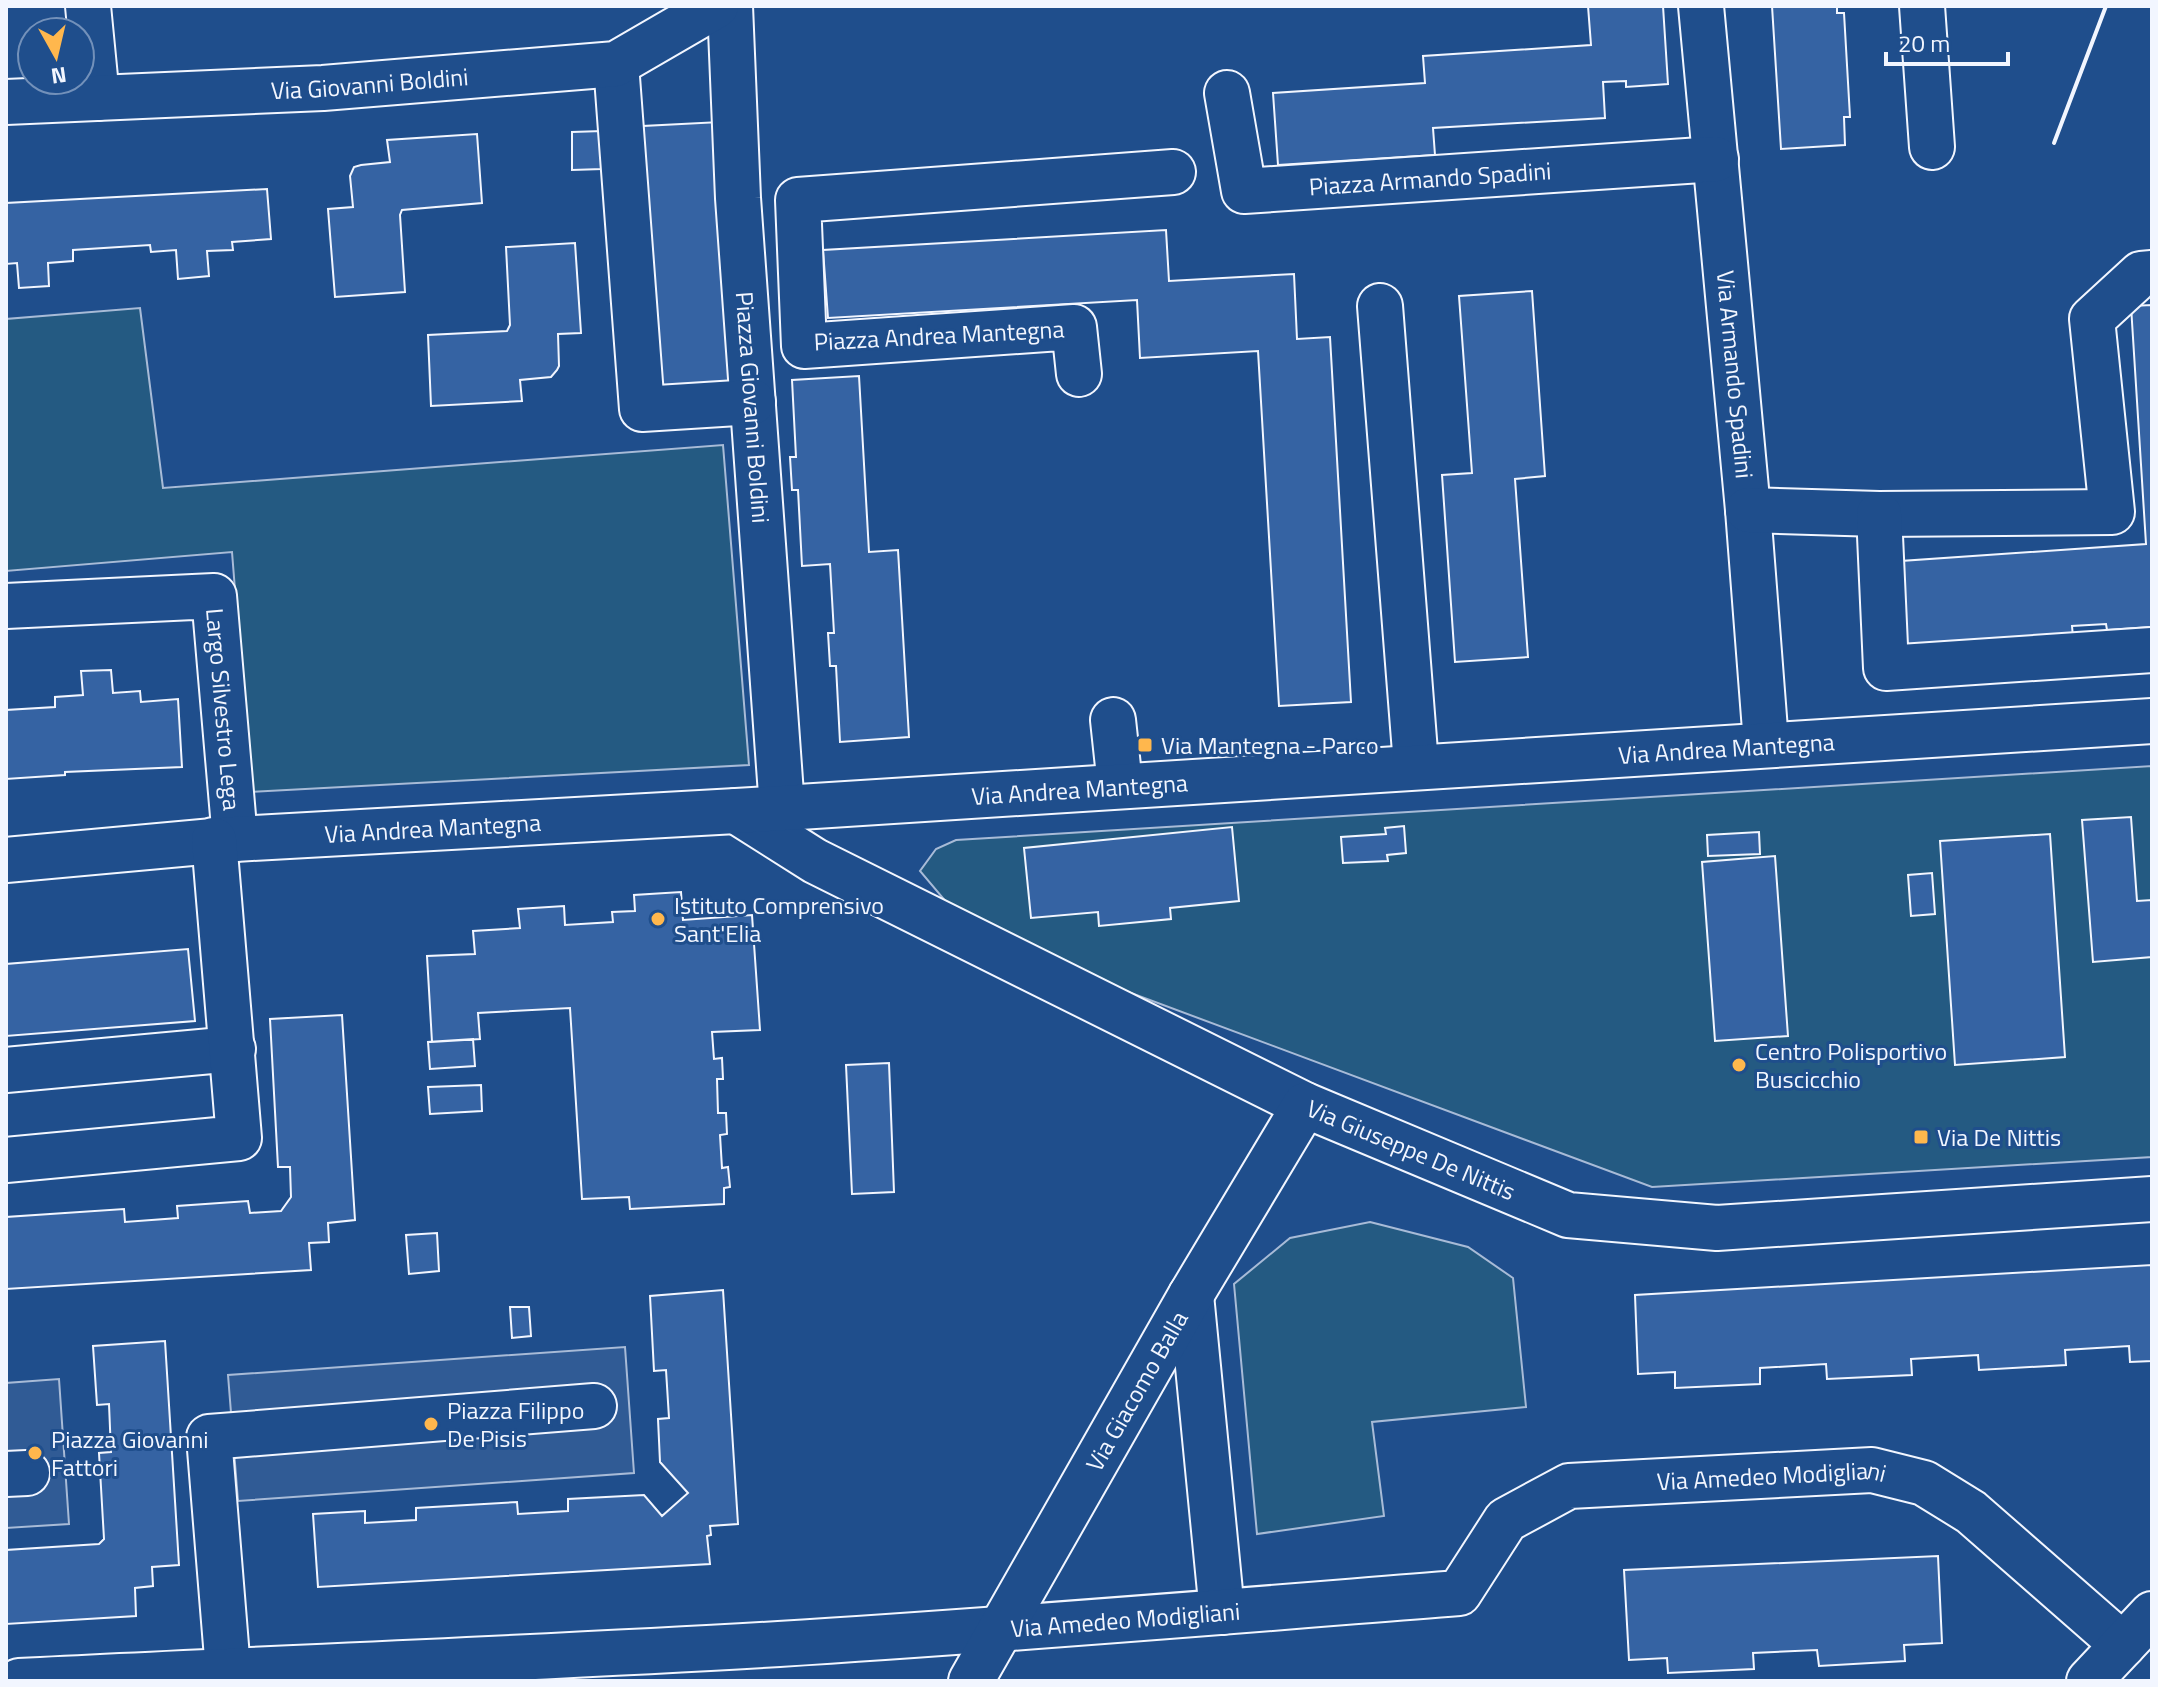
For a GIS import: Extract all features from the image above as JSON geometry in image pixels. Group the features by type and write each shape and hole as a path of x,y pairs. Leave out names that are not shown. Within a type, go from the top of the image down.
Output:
{"street":[{"path":"88,6 97,98"},
{"name":"Via Giovanni Boldini","path":"6,102 323,88 616,64 716,6"},
{"name":"Piazza Giovanni Boldini","path":"730,6 738,198 782,808"},
{"name":"Via Armando Spadini","path":"1701,6 1748,510 1766,743"},
{"path":"1922,6 1932,147"},
{"path":"616,64 642,409 753,402"},
{"name":"Piazza Armando Spadini","path":"1227,93 1244,191 1716,159"},
{"name":"Piazza Andrea Mantegna","path":"1079,374 1074,327 804,346 798,200 1173,172"},
{"path":"1748,510 1879,514 2112,512 2092,319 2141,274 2152,273"},
{"path":"1380,306 1416,765"},
{"path":"1879,514 1886,668 2152,650"},
{"name":"Largo Silvestro Lega","path":"6,606 214,596 225,840"},
{"path":"1113,720 1120,785"},
{"name":"Via Andrea Mantegna","path":"6,860 225,840 736,811 1416,765 2152,721"},
{"name":"Via Giuseppe De Nittis","path":"736,811 815,861 1305,1105 1568,1215 1717,1228 2152,1199"},
{"path":"6,1160 239,1138 225,840"},
{"path":"6,1070 233,1049"},
{"name":"Via Giacomo Balla","path":"971,1681 1191,1295 1305,1105"},
{"path":"1191,1295 1222,1612"},
{"path":"228,1670 209,1437 594,1406"},
{"name":"Via Amedeo Modigliani","path":"19,1681 228,1670 522,1670 1459,1593 1506,1520 1569,1486 1872,1470 1924,1483 1971,1512 2123,1645"},
{"path":"2089,1681 2152,1614"}],"shaded area":[{"path":"140,308 163,488 723,445 749,765 251,792 232,552 6,571 6,319"},
{"name":"Centro Polisportivo Buscicchio","path":"2152,766 2152,1157 1652,1187 1080,974 947,903 920,871 936,849 956,840"},
{"path":"1370,1222 1468,1247 1513,1278 1526,1407 1372,1422 1384,1516 1257,1534 1234,1284 1290,1238"},
{"name":"Piazza Filippo De Pisis","path":"625,1347 634,1473 238,1501 228,1375"},
{"name":"Piazza Giovanni Fattori","path":"59,1379 69,1524 6,1528 6,1383"}],"building":[{"path":"1588,6 1663,6 1668,84 1626,87 1626,81 1603,82 1605,118 1433,128 1435,155 1278,165 1273,93 1425,83 1423,56 1591,45"},
{"path":"1772,6 1837,6 1837,13 1844,13 1850,117 1844,117 1845,145 1781,149"},
{"path":"720,122 736,383 659,387 643,126"},
{"path":"602,131 602,169 572,170 572,132"},
{"path":"477,134 482,203 402,210 405,292 335,297 328,209 353,207 350,176 354,167 390,162 387,140"},
{"path":"267,189 271,239 232,242 233,250 207,251 209,276 178,279 176,250 151,252 150,245 73,250 73,261 48,263 49,286 19,288 17,263 6,264 6,203"},
{"path":"1166,230 1169,281 1294,274 1297,339 1330,337 1351,702 1279,706 1258,351 1140,358 1137,300 828,318 823,250"},
{"path":"575,243 581,333 558,334 559,366 551,377 520,380 522,401 431,406 428,335 507,331 510,325 506,247"},
{"path":"1532,291 1545,476 1515,479 1528,657 1455,662 1442,475 1472,473 1459,296"},
{"path":"2152,305 2152,627 2107,630 2106,624 2072,626 2073,637 1907,648 1901,561 2146,544 2131,306"},
{"path":"859,376 869,552 898,550 909,737 840,742 836,666 830,666 828,633 834,633 830,564 802,566 798,490 792,490 790,457 796,457 792,380"},
{"path":"111,670 113,693 140,691 141,702 178,699 182,767 65,772 65,775 6,779 6,710 55,707 55,697 83,695 81,671"},
{"path":"2131,817 2137,901 2152,900 2152,957 2093,962 2082,820"},
{"path":"1404,826 1406,853 1387,855 1388,861 1343,863 1341,837 1386,834 1385,828"},
{"path":"1232,827 1239,901 1170,908 1171,919 1099,926 1098,912 1031,918 1024,848"},
{"path":"1759,832 1760,854 1708,856 1707,835"},
{"path":"2050,834 2065,1057 1955,1065 1940,841"},
{"path":"1775,856 1788,1036 1715,1041 1702,862"},
{"path":"1932,873 1935,914 1911,916 1908,875"},
{"path":"681,892 683,920 752,915 760,1030 712,1032 714,1059 722,1058 723,1079 717,1079 718,1113 726,1113 727,1134 720,1135 722,1168 728,1167 730,1187 724,1188 724,1204 630,1209 629,1197 582,1199 570,1008 478,1013 480,1039 432,1042 427,956 475,954 473,931 520,928 518,909 564,906 565,925 613,922 612,912 635,911 634,895"},
{"path":"188,949 195,1021 6,1036 6,964"},
{"path":"342,1015 355,1220 328,1223 329,1242 309,1243 311,1270 6,1289 6,1217 124,1209 125,1222 178,1218 177,1206 248,1201 250,1213 281,1211 291,1197 290,1167 278,1167 270,1019"},
{"path":"473,1039 475,1066 430,1069 428,1042"},
{"path":"889,1063 894,1192 852,1194 846,1065"},
{"path":"481,1085 482,1111 430,1114 428,1087"},
{"path":"437,1233 439,1271 409,1274 406,1235"},
{"path":"2152,1265 2152,1361 2130,1362 2129,1346 2065,1350 2066,1365 1979,1370 1978,1355 1911,1359 1912,1375 1827,1379 1826,1364 1760,1368 1760,1384 1675,1388 1675,1372 1638,1374 1635,1295"},
{"path":"723,1290 738,1524 710,1526 711,1535 707,1536 710,1564 318,1587 313,1514 365,1511 365,1523 416,1520 416,1508 517,1502 518,1514 568,1511 568,1499 644,1495 662,1516 688,1493 660,1462 658,1419 669,1418 666,1370 654,1371 650,1296"},
{"path":"510,1307 529,1307 531,1336 512,1338"},
{"path":"165,1341 179,1565 152,1567 153,1586 135,1588 136,1616 6,1624 6,1550 99,1544 104,1539 99,1453 111,1452 109,1404 97,1405 93,1346"},
{"path":"1938,1556 1942,1643 1904,1645 1905,1661 1819,1666 1817,1650 1753,1653 1754,1669 1668,1673 1667,1658 1629,1660 1624,1570"}],"wall":[{"path":"2054,143 2106,6"}],"place":[{"name":"Via Mantegna - Parco","path":"1145,745"},
{"name":"Istituto Comprensivo Sant'Elia","path":"658,919"},
{"name":"Centro Polisportivo Buscicchio","path":"1739,1065"},
{"name":"Via De Nittis","path":"1921,1137"},
{"name":"Piazza Filippo De Pisis","path":"431,1424"},
{"name":"Piazza Giovanni Fattori","path":"35,1453"}]}
